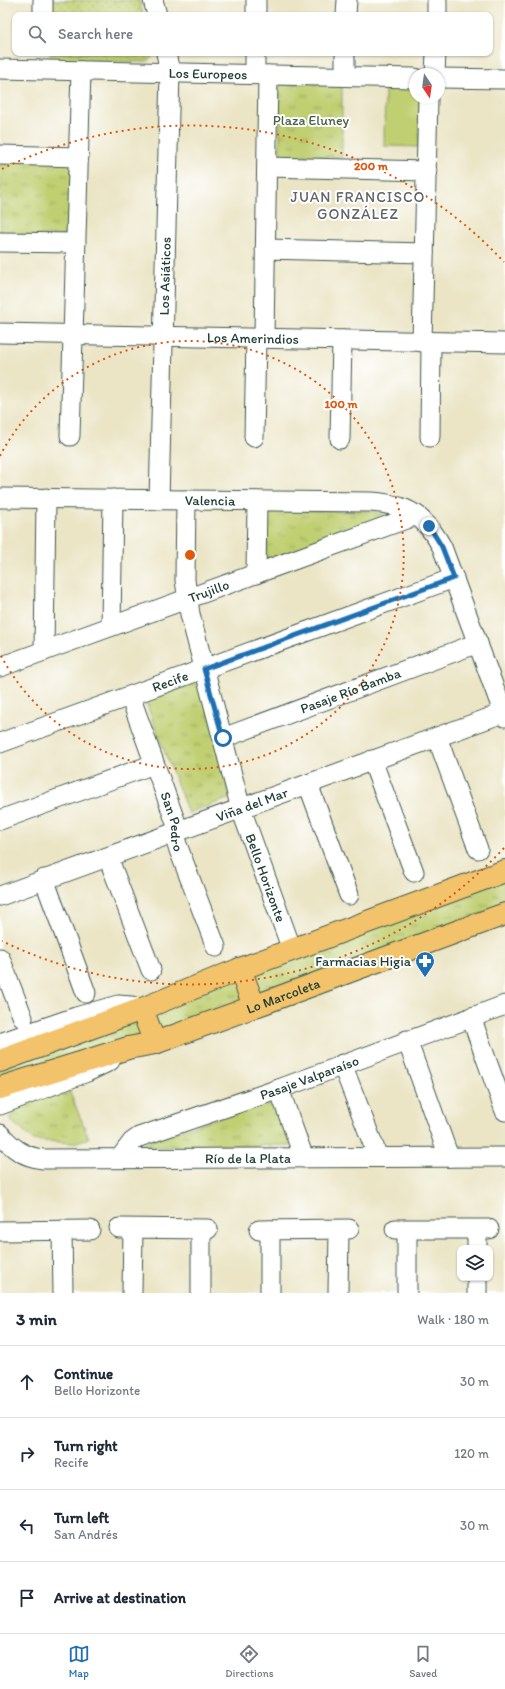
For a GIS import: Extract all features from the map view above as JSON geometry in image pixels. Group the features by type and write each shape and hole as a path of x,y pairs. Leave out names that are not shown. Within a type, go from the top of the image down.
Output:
{"main road":[{"path":"0,1061 142,1009 292,950 505,871"},
{"name":"Lo Marcoleta","path":"0,1088 128,1048 155,1042 505,914"},
{"path":"240,970 254,1006"},
{"path":"142,1009 155,1042"}],"street":[{"path":"43,0 43,12"},
{"path":"153,0 156,12"},
{"path":"256,0 256,12"},
{"path":"346,12 347,0"},
{"path":"437,0 437,12"},
{"name":"Los Asiáticos","path":"159,500 170,72 167,56"},
{"path":"254,437 265,250 267,167 261,74 256,56"},
{"path":"345,76 346,56"},
{"path":"435,68 436,56"},
{"name":"Los Europeos","path":"0,69 42,61 81,71 409,78"},
{"path":"70,436 81,71"},
{"path":"445,78 505,80"},
{"path":"428,104 424,254 430,437"},
{"path":"0,155 79,157"},
{"path":"267,167 426,171"},
{"path":"0,242 76,243"},
{"path":"265,250 424,254"},
{"name":"Los Amerindios","path":"0,333 505,343"},
{"path":"340,439 342,340"},
{"name":"Valencia","path":"0,498 383,503 406,509 417,515"},
{"path":"44,651 46,498"},
{"path":"111,626 113,499"},
{"name":"Bello Horizonte","path":"186,500 185,580 187,599 241,808 292,950"},
{"path":"256,574 257,501"},
{"path":"417,515 436,536 454,578 504,715"},
{"name":"Trujillo","path":"0,667 417,515"},
{"name":"Recife","path":"0,743 454,578"},
{"name":"Pasaje Río Bamba","path":"223,738 478,643"},
{"name":"San Pedro","path":"130,696 176,823 176,842 216,947"},
{"name":"Viña del Mar","path":"0,896 372,760 504,715"},
{"path":"437,737 478,849"},
{"path":"372,760 414,872"},
{"path":"0,820 154,764"},
{"path":"308,784 349,895"},
{"path":"108,857 152,970"},
{"path":"44,880 86,994"},
{"path":"0,958 23,1018"},
{"name":"Pasaje Valparaíso","path":"120,1158 132,1142 140,1137 279,1088 505,1004"},
{"path":"0,1043 76,1017 118,1005 142,1009"},
{"path":"471,1017 505,1111"},
{"path":"407,1040 449,1157"},
{"name":"Lo Marcoleta","path":"0,1105 107,1064 128,1048"},
{"path":"342,1064 378,1158"},
{"path":"279,1088 304,1158"},
{"name":"Río de la Plata","path":"0,1134 16,1150 28,1157 34,1158 505,1157"},
{"path":"132,1293 126,1228 205,1230 201,1293"},
{"path":"270,1293 264,1230 344,1229 338,1293"},
{"path":"62,1230 63,1293"},
{"path":"0,1232 90,1230"},
{"path":"407,1293 401,1230 481,1236"},
{"path":"477,1281 477,1293"}],"green space":[{"path":"52,0 139,0 142,12 52,12"},
{"path":"50,56 153,56 147,62 50,60"},
{"name":"Plaza Eluney","path":"342,83 342,157 280,157 279,84"},
{"path":"385,86 409,87 409,104 420,104 419,147 384,146"},
{"path":"0,160 72,162 70,236 0,235"},
{"path":"266,511 371,511 383,514 391,519 267,562"},
{"path":"201,682 230,798 188,813 145,700"},
{"path":"505,878 505,905 0,1087 0,1066"},
{"path":"68,1088 89,1138 73,1143 33,1140 9,1119 16,1106"},
{"path":"273,1100 292,1145 139,1147 157,1138"}],"place":[{"name":"Farmacias Higia","path":"425,978"}],"district":[{"name":"JUAN FRANCISCO GONZÁLEZ","path":"358,206"}],"route":[{"path":"223,738 204,669 454,578 442,547 429,526"}]}
